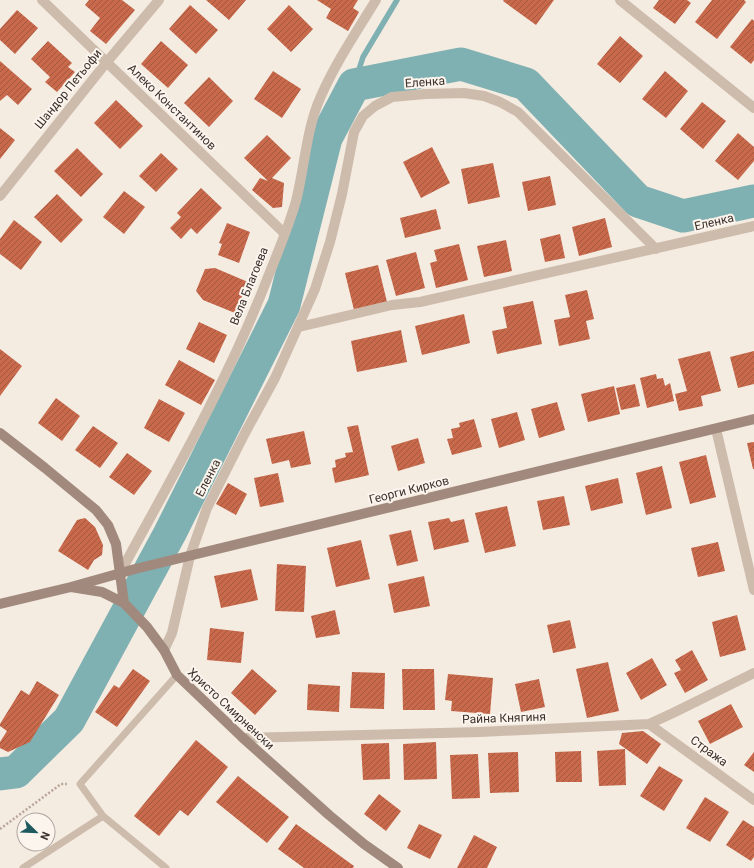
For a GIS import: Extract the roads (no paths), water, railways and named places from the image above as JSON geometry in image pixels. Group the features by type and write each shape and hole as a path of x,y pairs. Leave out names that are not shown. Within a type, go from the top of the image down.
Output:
{"street":[{"name":"Алеко Константинов","path":"42,0 284,232"},
{"name":"Шандор Петьофи","path":"0,196 106,63 159,0"},
{"name":"Вела Благоева","path":"120,573 192,441 222,382 264,288 296,201 310,131 320,97 340,59 376,0"},
{"path":"620,0 754,108"},
{"name":"Еленка","path":"164,650 172,634 190,556 207,508 275,378 315,289 330,242 342,194 354,132 363,116 375,106 392,98 425,94 464,93 484,96 500,102 518,112 656,249"},
{"name":"Еленка","path":"299,327 392,305 420,302 754,226"},
{"name":"Георги Кирков","path":"0,604 136,569 754,419"},
{"path":"716,429 754,590"},
{"path":"0,433 46,468 96,510 108,525 116,544 124,603"},
{"name":"Георги Кирков","path":"71,586 102,592 124,603"},
{"name":"Христо Смирненски","path":"124,603 147,627 164,650 176,675 243,738 364,844 398,868"},
{"name":"Райна Княгиня","path":"243,738 480,732 649,724 754,673"},
{"name":"Стража","path":"649,724 754,800"}],"lane":[{"path":"166,868 103,816 80,784 176,675"},
{"path":"23,868 103,816"}],"waterway":[{"path":"354,85 363,57 397,0"},
{"path":"0,774 16,772 69,720 170,533 284,305 326,138 354,85 461,64 526,84 638,201 683,216 754,201"}]}
